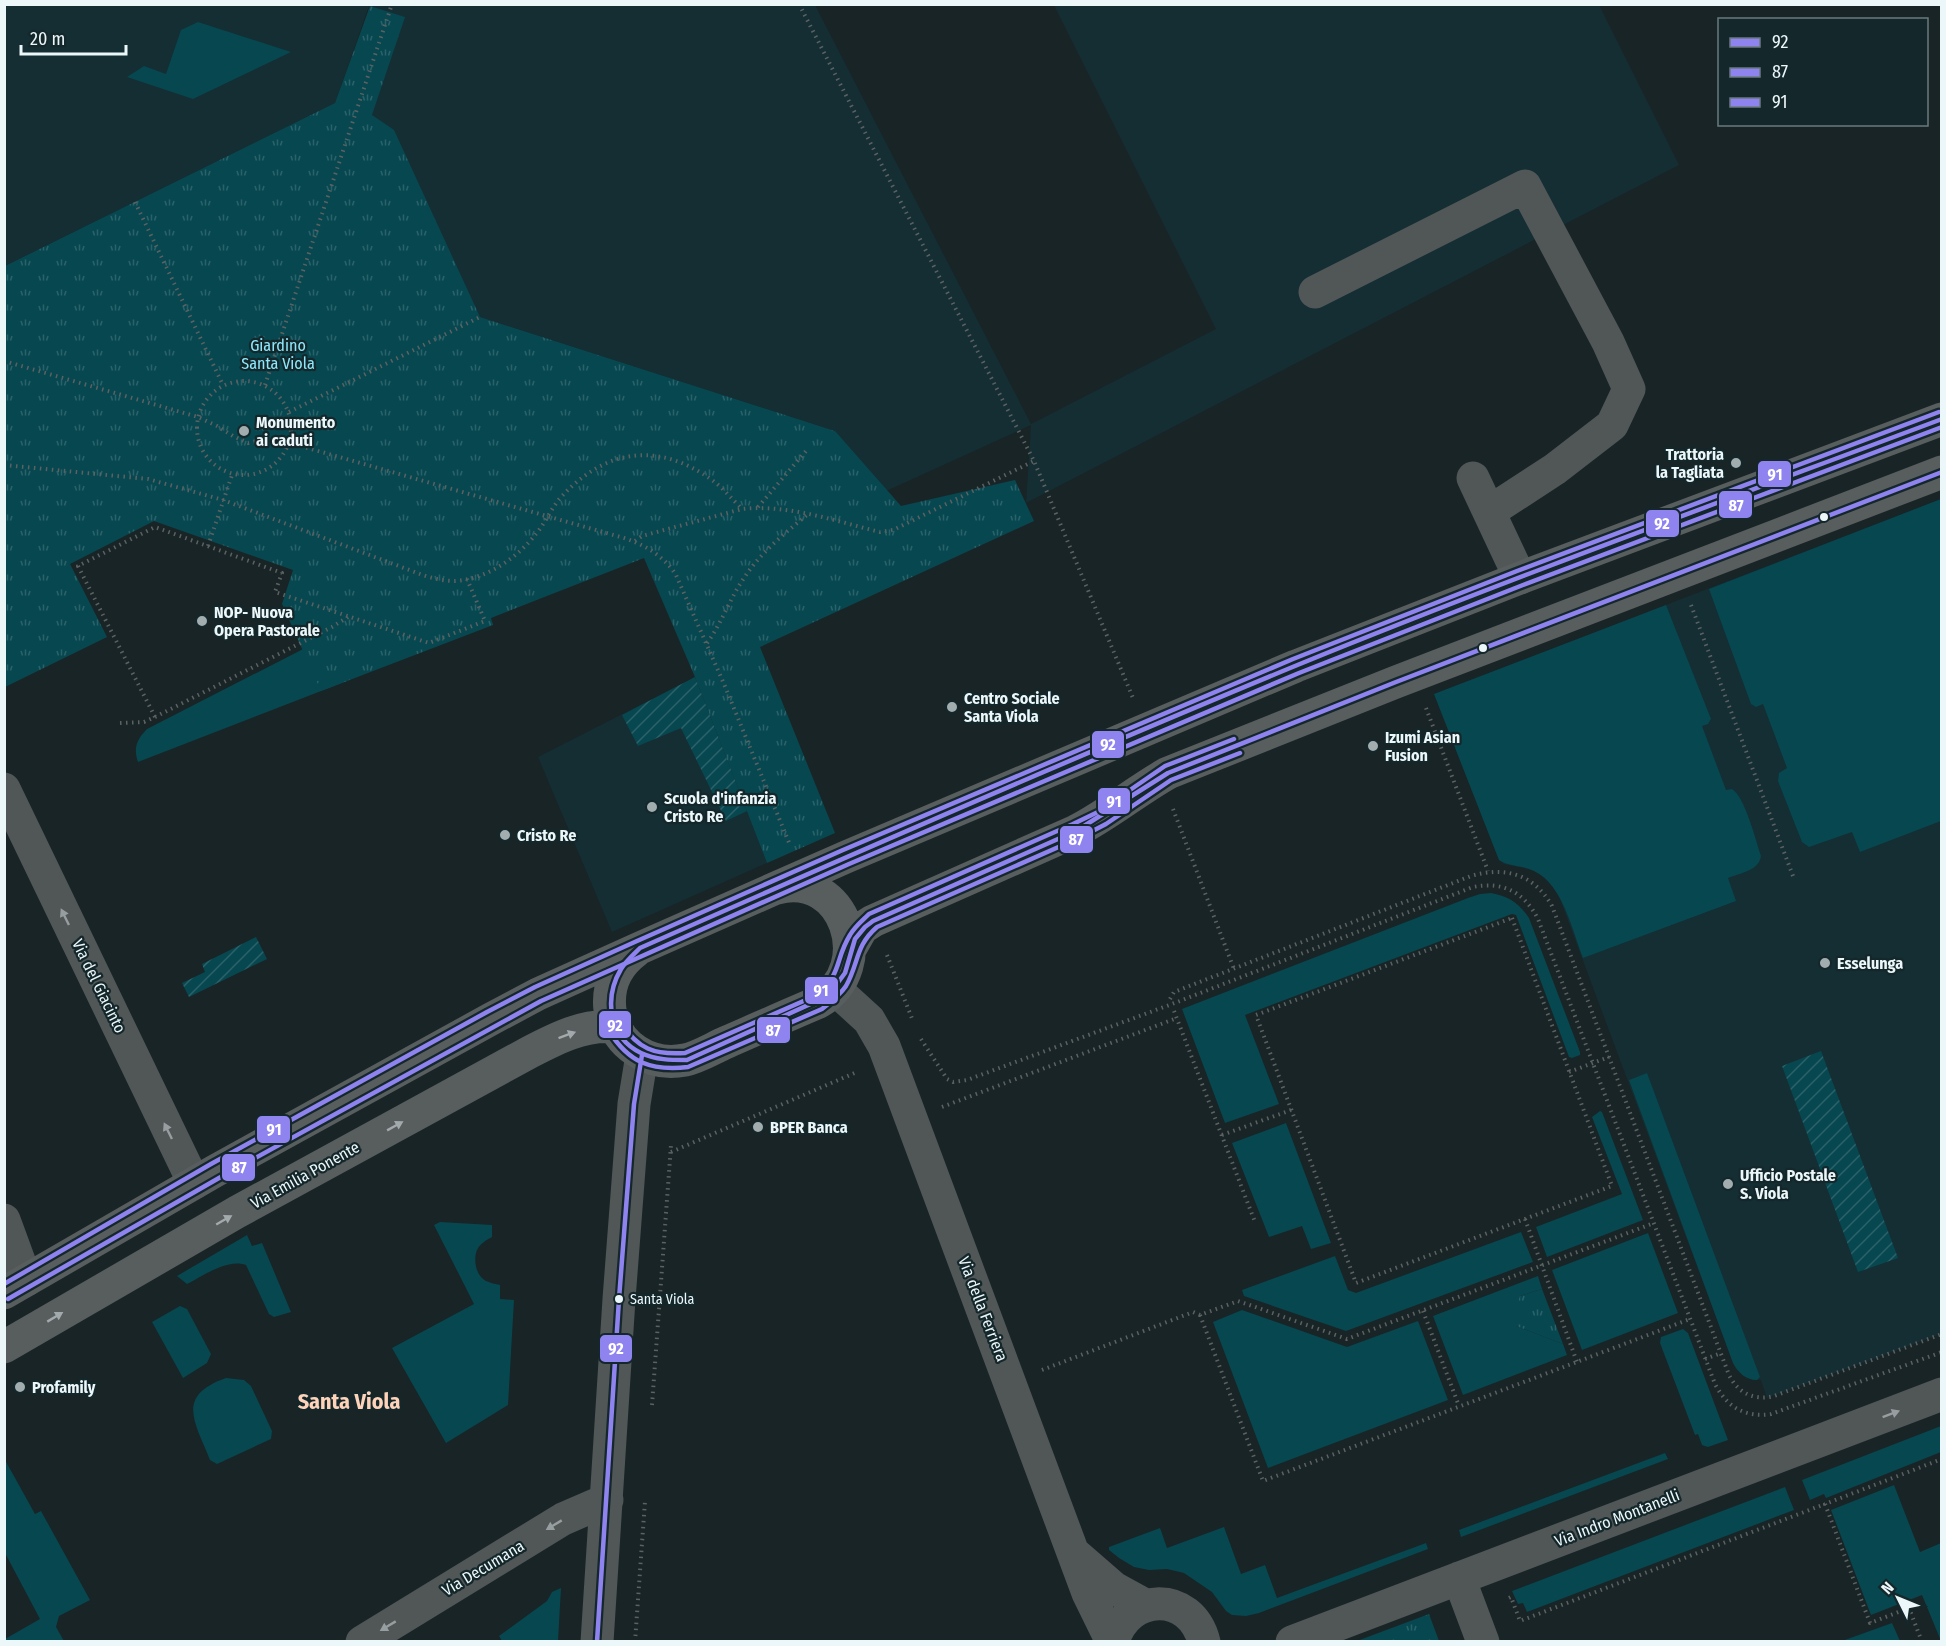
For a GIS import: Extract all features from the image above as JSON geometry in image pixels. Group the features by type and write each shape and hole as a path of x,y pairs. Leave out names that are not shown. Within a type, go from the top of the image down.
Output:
{"main road":[{"path":"15,1286 194,1183 538,994 640,948 770,890 1296,666 1520,578 1941,419"},
{"path":"850,949 862,928 873,921 1077,831 1102,818 1168,773 1396,682 1941,472"},
{"path":"640,948 621,965 611,986 609,1001 615,1028 621,1038 642,1055 662,1061 687,1060 819,1002 835,989 846,971 850,949 845,922 832,904 805,887 785,886 770,890"},
{"name":"Via Emilia Ponente","path":"4,1347 237,1212 530,1052 566,1034 603,1026 615,1028"}],"street":[{"path":"1315,292 1525,186 1608,342 1629,389 1612,425 1555,469 1489,512"},
{"path":"1473,478 1520,578"},
{"name":"Via del Giacinto","path":"4,789 194,1183"},
{"name":"Via della Ferriera","path":"835,989 869,1020 884,1046 1094,1606 1112,1641"},
{"path":"597,1641 619,1299 634,1104 642,1055"},
{"path":"4,1220 15,1286"},
{"name":"Via Indro Montanelli","path":"1292,1641 1941,1395"},
{"name":"Via Decumana","path":"362,1641 563,1519 607,1500"},
{"path":"1075,1554 1114,1588 1145,1605 1156,1603 1176,1607 1185,1612 1201,1635 1228,1641"},
{"path":"1459,1578 1483,1641"},
{"name":"Via della Ferriera","path":"1112,1641 1124,1618 1145,1605"}],"path":[{"path":"265,385 392,4"},
{"path":"799,4 1034,461 1135,702"},
{"path":"135,202 223,385"},
{"path":"289,412 480,317"},
{"path":"4,361 198,417 248,443 266,439 290,443 634,541 651,550 670,566 707,644 793,852"},
{"path":"236,381 251,381 265,385 284,401 289,412 292,428 290,443 283,456 272,467 259,474 232,475 217,467 203,451 197,431 198,417 203,404 223,385 236,381"},
{"path":"758,507 806,451"},
{"path":"4,465 148,480 223,500 420,574 441,580 456,581 496,569 515,555 534,536 562,496 603,465 625,456 648,454 669,457 713,481 741,509"},
{"path":"634,541 642,536 741,509 758,507 807,515 880,532 893,530 1034,461"},
{"path":"208,546 232,475"},
{"path":"707,644 752,567 807,515"},
{"path":"155,717 78,566 155,527 282,573 275,592 429,643 485,621 467,579"},
{"path":"1688,598 1793,876"},
{"path":"120,723 144,722 155,717 348,617"},
{"path":"1423,701 1488,871"},
{"path":"1170,803 1234,969"},
{"path":"1170,999 1174,992 1471,876 1488,871 1499,871 1524,878 1546,896 1552,906 1729,1376 1737,1388 1752,1396 1767,1398 1941,1334"},
{"path":"918,1035 947,1079 953,1082 967,1080 1172,1004 1473,887 1494,885 1512,890 1533,908 1705,1359 1715,1384 1726,1401 1737,1410 1755,1416 1779,1412 1941,1352"},
{"path":"1512,918 1569,1072 1612,1186 1356,1282 1256,1015 1512,918"},
{"path":"884,948 914,1024"},
{"path":"1174,1011 1255,1222"},
{"path":"933,1110 1177,1018"},
{"path":"1569,1072 1609,1057"},
{"path":"671,1152 861,1070"},
{"path":"1222,1135 1291,1110"},
{"path":"652,1405 671,1144"},
{"path":"1525,1219 1578,1362"},
{"path":"1041,1370 1193,1312 1200,1315 1238,1301 1347,1339 1654,1223"},
{"path":"1423,1311 1459,1406"},
{"path":"1200,1315 1263,1481 1690,1319"},
{"path":"1705,1359 1721,1353"},
{"path":"1505,1600 1511,1597 1520,1621 1941,1459"},
{"path":"636,1641 645,1501"},
{"path":"1825,1504 1870,1623 1909,1608 1922,1641"}],"shaded area":[{"path":"5,5 815,5 1031,424 1216,329 1054,5 1599,5 1679,165 1026,503 1031,425 860,503 835,431 480,317 372,115 404,17 369,6 335,103 5,266"},
{"path":"1941,499 1941,1334 1767,1398 1761,1380 1747,1378 1736,1369 1733,1363 1555,888 1546,878 1533,870 1504,864 1499,860 1434,694"},
{"name":"Scuola d'infanzia Cristo Re","path":"695,677 767,863 612,932 538,757"}],"green space":[{"name":"Giardino Santa Viola","path":"370,6 405,17 372,115 394,130 480,317 835,431 901,506 1015,480 1034,521 760,647 835,833 767,863 695,677 644,558 491,618 493,625 321,691 282,604 293,570 154,521 70,564 107,637 5,687 5,266 335,103"},
{"path":"198,22 291,52 193,99 127,77 144,66 166,74 181,30"},
{"path":"1941,499 1941,821 1860,852 1852,832 1809,847 1802,842 1778,781 1779,773 1787,768 1763,704 1756,707 1751,704 1709,589"},
{"path":"1666,605 1711,719 1708,724 1702,726 1726,790 1732,789 1737,794 1750,820 1761,856 1760,861 1753,868 1728,878 1736,901 1583,958 1565,909 1552,887 1534,871 1499,860 1434,694"},
{"path":"344,628 347,681 138,762 137,744 147,729"},
{"path":"695,677 747,811 726,821 681,728 638,746 622,715"},
{"path":"1491,893 1513,901 1529,918 1580,1055 1569,1057 1516,915 1512,914 1245,1015 1279,1104 1225,1123 1182,1009 1468,898"},
{"path":"256,937 267,959 189,997 182,983 205,972 202,964"},
{"path":"1821,1051 1898,1258 1858,1272 1782,1066"},
{"path":"1647,1073 1760,1377 1757,1380 1742,1375 1733,1363 1629,1080"},
{"path":"1600,1111 1643,1220 1547,1257 1536,1227 1622,1194 1592,1117"},
{"path":"1286,1123 1331,1243 1311,1249 1302,1226 1269,1237 1232,1143"},
{"path":"440,1222 492,1225 492,1237 483,1242 477,1250 476,1267 483,1279 500,1285 500,1299 514,1300 508,1405 446,1443 392,1348 474,1304 434,1225"},
{"path":"1521,1232 1533,1262 1346,1331 1244,1296 1242,1290 1335,1256 1348,1290 1356,1293"},
{"path":"1648,1233 1678,1313 1582,1350 1552,1270"},
{"path":"247,1235 252,1246 262,1243 291,1312 274,1317 269,1314 246,1265 239,1263 224,1266 187,1284 177,1276"},
{"path":"1538,1276 1542,1289 1520,1296 1516,1326 1563,1344 1567,1355 1463,1395 1433,1316"},
{"path":"1542,1289 1563,1344 1516,1326 1513,1317 1520,1296"},
{"path":"180,1306 187,1309 211,1354 207,1363 183,1378 152,1322"},
{"path":"1242,1310 1347,1347 1418,1321 1448,1400 1268,1468 1213,1322"},
{"path":"1683,1329 1688,1333 1728,1440 1708,1447 1702,1445 1698,1434 1695,1435 1660,1343 1661,1337"},
{"path":"226,1378 244,1380 251,1386 272,1431 271,1439 217,1464 210,1460 193,1412 200,1393 210,1385"},
{"path":"1941,1426 1941,1452 1826,1498 1824,1494 1810,1500 1802,1480"},
{"path":"1665,1453 1668,1459 1461,1537 1459,1530"},
{"path":"5,1460 35,1514 41,1511 90,1600 59,1616 56,1627 64,1641 5,1641 40,1619 5,1553"},
{"path":"1894,1485 1920,1552 1941,1543 1941,1641 1922,1595 1871,1615 1831,1510"},
{"path":"1785,1487 1794,1510 1527,1612 1523,1603 1518,1604 1512,1591"},
{"path":"1224,1527 1241,1574 1265,1565 1277,1598 1426,1543 1428,1549 1246,1616 1232,1615 1226,1611 1212,1592 1184,1573 1167,1569 1149,1570 1134,1567 1109,1550 1109,1547 1160,1528 1167,1548"},
{"path":"561,1588 558,1641 502,1641 499,1636 547,1601 552,1592"},
{"path":"1429,1614 1439,1641 1357,1641"},
{"path":"1892,1623 1900,1641 1842,1641"}],"transit line":[{"name":"91","path":"4,1284 211,1164 487,1012 535,987 637,941 843,850 1293,659 1517,571 1939,412"},
{"name":"92","path":"1942,419 1536,571 1295,666 966,805 640,948 623,966 612,992 612,1016 616,1027 630,1046 641,1053 669,1060 687,1060 828,996 845,973 855,939 873,921 1076,831 1168,773 1396,682 1942,472"},
{"name":"87","path":"8,1299 219,1178 541,1001 849,864 1299,673 1523,585 1942,427"},
{"name":"91","path":"621,1023 634,1039 648,1048 664,1053 685,1053 815,996 830,981 852,932 869,914 1073,824 1098,812 1165,766 1234,739"},
{"name":"87","path":"609,1031 633,1058 663,1068 688,1067 822,1009 846,986 861,948 877,927 1079,838 1106,824 1171,780 1240,753"},
{"name":"92","path":"597,1642 619,1299 634,1104 642,1055"}],"place":[{"name":"Monumento ai caduti","path":"244,431"},
{"name":"Trattoria la Tagliata","path":"1736,463"},
{"name":"NOP- Nuova Opera Pastorale","path":"202,621"},
{"name":"Centro Sociale Santa Viola","path":"952,707"},
{"name":"Izumi Asian Fusion","path":"1373,746"},
{"name":"Scuola d'infanzia Cristo Re","path":"652,807"},
{"name":"Cristo Re","path":"505,835"},
{"name":"Esselunga","path":"1825,963"},
{"name":"BPER Banca","path":"758,1127"},
{"name":"Ufficio Postale S. Viola","path":"1728,1184"},
{"name":"Santa Viola","path":"619,1299"},
{"name":"Profamily","path":"20,1387"}],"district":[{"name":"Santa Viola","path":"349,1401"}]}
